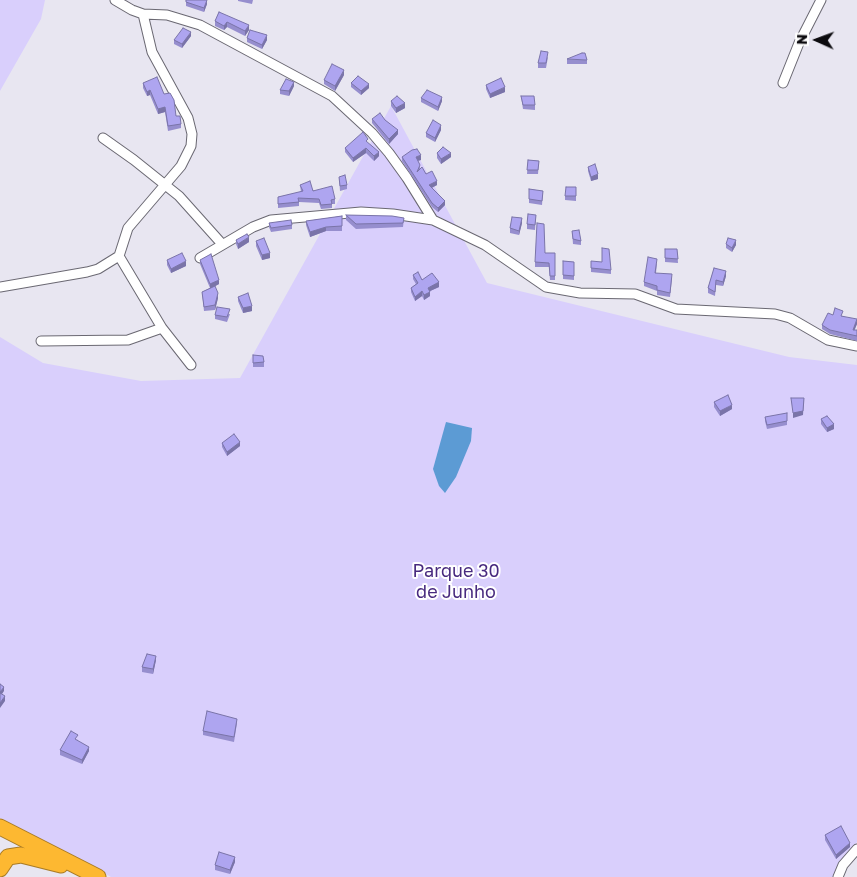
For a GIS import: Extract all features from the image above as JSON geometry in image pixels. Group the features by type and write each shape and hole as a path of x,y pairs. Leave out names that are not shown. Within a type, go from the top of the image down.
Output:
{"highway":[{"path":"0,827 95,875"},
{"path":"0,869 8,857 24,855 95,875"}],"street":[{"path":"115,0 143,14 167,15 200,25 332,96 372,133 389,153 433,220"},
{"path":"784,83 799,43 822,0"},
{"path":"0,287 87,272 98,269 119,256 128,228 166,185 187,157 191,146 192,134 188,118 152,52 143,14"},
{"path":"102,138 166,185 222,244"},
{"path":"200,258 253,227 281,218 377,212 433,220 485,245 546,287 580,293 635,294 676,309 775,314 790,318 828,340 857,346"},
{"path":"119,256 162,328 191,365"},
{"path":"41,341 128,340 162,328"},
{"path":"838,877 843,865 857,849"}],"green space":[{"path":"0,0 45,0 41,19 0,91"},
{"name":"Parque 30 de Junho","path":"391,106 487,283 789,357 857,365 857,842 838,864 833,877 111,877 0,818 0,337 43,363 141,381 240,378"}],"water":[{"path":"446,422 472,428 471,441 456,477 445,493 439,486 433,469"}],"building":[{"path":"186,0 207,0 204,8 186,2"},
{"path":"219,12 249,25 245,31 227,22 224,26 215,21"},
{"path":"183,28 191,32 182,44 174,40"},
{"path":"250,30 267,35 262,45 247,38"},
{"path":"541,51 548,52 546,63 538,63"},
{"path":"585,53 587,60 567,59"},
{"path":"332,64 344,70 335,86 324,80"},
{"path":"358,76 369,84 361,91 351,83"},
{"path":"157,77 164,94 170,93 174,100 176,116 180,116 181,124 168,126 165,107 158,109 150,90 147,92 143,83"},
{"path":"501,78 505,87 490,94 486,85"},
{"path":"286,79 294,82 289,91 280,90"},
{"path":"427,90 442,97 438,107 421,98"},
{"path":"397,96 405,103 396,108 391,101"},
{"path":"521,96 534,96 535,105 523,105"},
{"path":"380,113 385,120 398,130 389,139 372,119"},
{"path":"433,120 441,125 435,138 426,133"},
{"path":"363,132 368,139 366,141 379,152 374,156 366,148 353,158 345,148"},
{"path":"443,147 451,153 441,159 437,153"},
{"path":"417,149 421,155 416,157 420,165 417,172 422,167 426,174 432,171 437,181 429,185 445,201 438,208 432,203 402,157"},
{"path":"528,160 539,161 538,170 527,170"},
{"path":"595,164 598,174 591,177 588,167"},
{"path":"345,175 347,185 340,186 339,177"},
{"path":"310,181 313,191 332,186 335,199 331,200 332,204 321,205 319,199 298,198 299,202 278,204 278,197 303,191 300,185"},
{"path":"566,187 576,187 576,196 565,196"},
{"path":"529,189 543,191 542,201 529,199"},
{"path":"528,214 536,215 535,225 527,224"},
{"path":"346,215 404,218 403,223 356,224"},
{"path":"342,216 342,226 326,227 310,232 306,221"},
{"path":"512,217 522,218 519,231 510,228"},
{"path":"291,220 292,225 271,228 269,223"},
{"path":"537,223 544,224 545,253 555,253 555,276 550,276 549,263 535,262"},
{"path":"579,230 581,241 573,239 572,231"},
{"path":"247,234 249,237 238,244 236,240"},
{"path":"264,238 270,253 262,255 256,241"},
{"path":"728,238 736,240 732,248 726,244"},
{"path":"602,248 609,249 611,270 591,268 591,261 602,262"},
{"path":"665,249 677,249 678,259 665,258"},
{"path":"182,253 186,261 171,269 167,260"},
{"path":"211,254 219,280 210,284 200,260"},
{"path":"648,257 657,259 655,273 672,274 670,293 657,290 657,286 644,282"},
{"path":"563,261 574,262 574,276 563,275"},
{"path":"714,268 726,271 723,282 716,280 715,292 708,288"},
{"path":"418,272 422,280 432,273 439,282 428,288 430,292 424,295 422,291 415,297 411,288 418,283 413,275"},
{"path":"215,286 218,293 215,305 204,307 202,292"},
{"path":"248,293 252,306 243,308 238,297"},
{"path":"217,307 230,309 227,317 215,315"},
{"path":"835,308 843,311 841,316 857,319 853,330 857,330 857,336 830,330 822,325 828,313 833,315"},
{"path":"253,355 263,356 264,362 253,363"},
{"path":"728,395 732,405 720,411 714,402"},
{"path":"791,398 804,398 803,411 793,413"},
{"path":"787,413 787,421 767,425 765,417"},
{"path":"827,416 834,424 827,428 821,419"},
{"path":"234,434 240,442 227,452 222,443"},
{"path":"147,654 156,656 153,669 142,667"},
{"path":"0,684 4,687 0,692"},
{"path":"0,693 5,696 0,703"},
{"path":"207,711 237,719 234,737 203,731"},
{"path":"71,731 78,735 75,739 89,747 82,760 60,750"},
{"path":"841,826 850,843 836,855 825,835"},
{"path":"219,852 235,857 230,870 215,865"}]}
